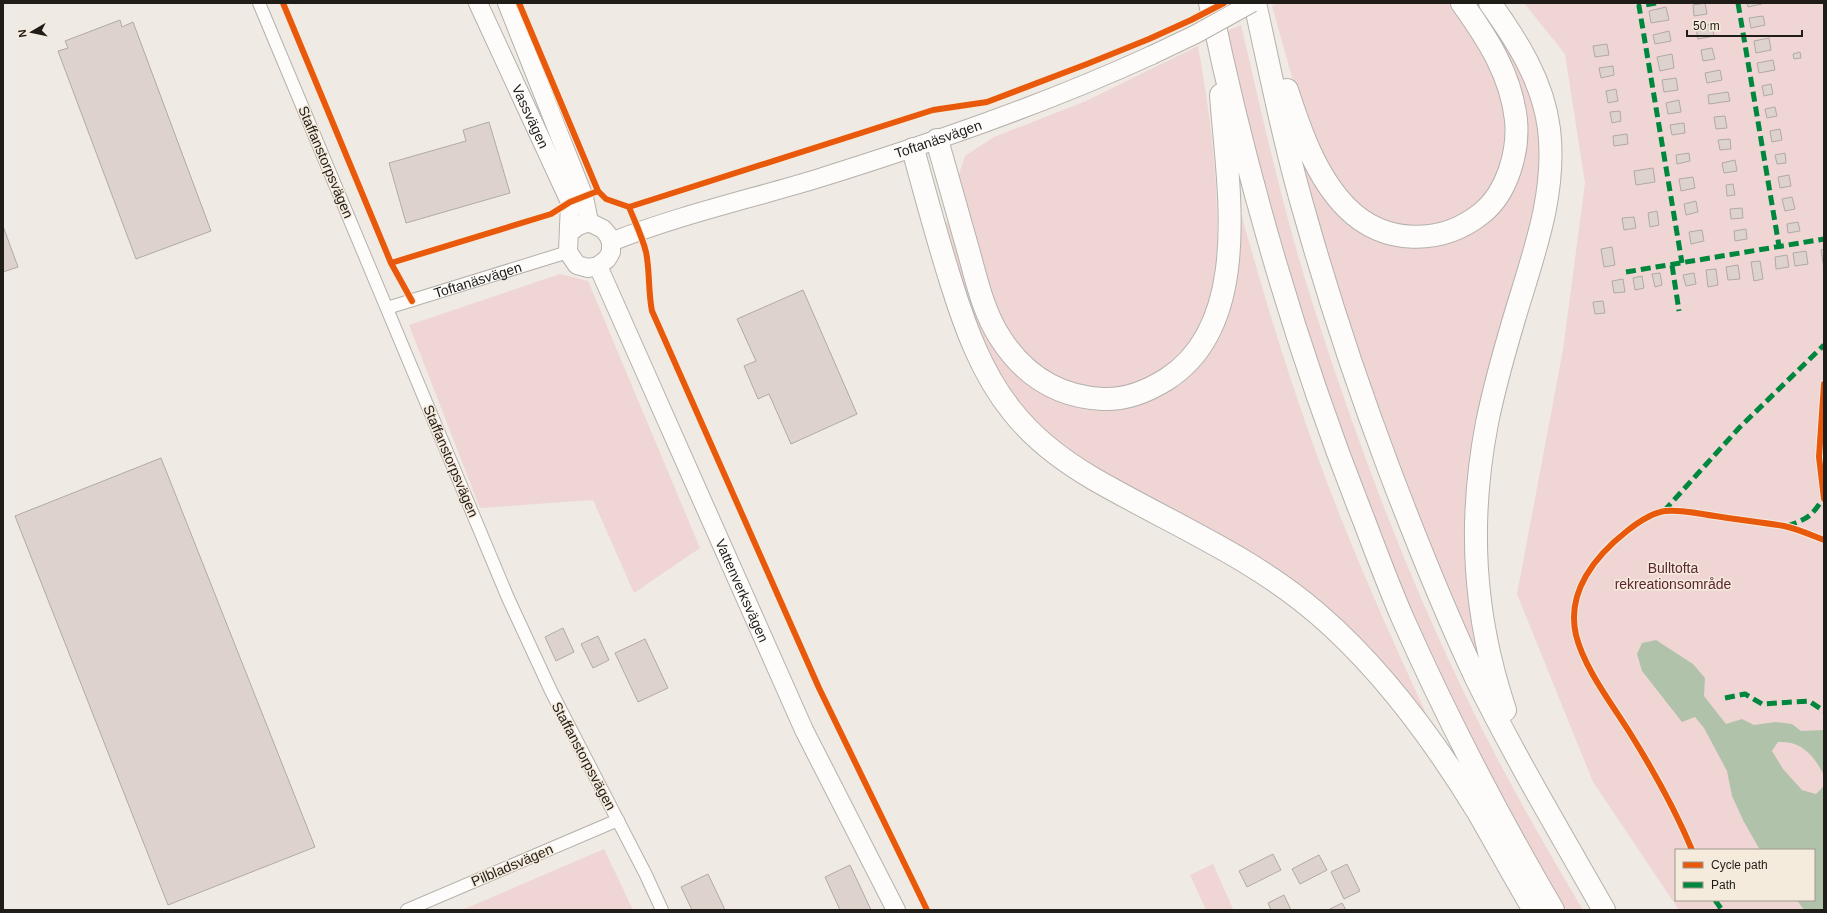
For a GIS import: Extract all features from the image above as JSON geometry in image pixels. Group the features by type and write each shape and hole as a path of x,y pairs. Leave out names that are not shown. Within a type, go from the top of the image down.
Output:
{"highway":[{"path":"1210,3 1263,222 1300,345 1334,446 1402,617 1437,692 1495,806 1553,910"},
{"path":"1255,3 1305,216 1331,301 1372,422 1410,523 1476,676 1520,764 1604,910"},
{"path":"1264,3 1292,104 1312,154 1333,192 1347,208 1376,228 1411,238 1431,236 1449,231 1467,223 1482,213 1495,197 1505,181 1512,164 1516,142 1516,120 1512,97 1504,72 1484,33 1462,3"},
{"path":"1490,3 1520,48 1532,70 1549,129 1550,154 1547,194 1538,245 1502,363 1481,458 1475,531 1476,579 1479,605 1489,656 1506,713 1528,767 1571,853"},
{"path":"937,140 988,314 1000,338 1012,355 1026,370 1047,384 1067,393 1088,398 1107,399 1142,393 1171,377 1192,359 1201,347 1214,322 1224,284 1229,210 1217,36"},
{"path":"913,149 946,264 968,331 988,375 1012,411 1028,430 1061,458 1095,480 1212,542 1251,565 1300,599 1345,638 1376,670 1402,701 1444,761 1477,811 1534,910"}],"street":[{"name":"Staffanstorpsvägen","path":"259,3 512,605 551,691 618,820 662,910"},
{"name":"Vassvägen","path":"478,3 570,202 569,233"},
{"name":"Vassvägen","path":"506,3 584,196 589,222"},
{"name":"Toftanäsvägen","path":"611,242 640,231 913,149 1023,109 1152,55 1196,34 1252,3"},
{"path":"589,222 603,228 611,242 611,252 607,259 598,266 588,268 581,267 571,259 567,246 569,233 578,226 589,222"},
{"name":"Toftanäsvägen","path":"387,308 568,252"},
{"name":"Vattenverksvägen","path":"598,266 804,730 896,910"},
{"name":"Pilbladsvägen","path":"407,910 618,820"}],"green space":[{"path":"1277,3 1449,3 1476,40 1489,64 1498,85 1506,116 1507,135 1502,160 1492,184 1477,202 1458,216 1436,224 1413,226 1390,222 1368,212 1348,196 1324,158 1305,116 1272,6"},
{"path":"1471,3 1481,3 1528,80 1539,118 1541,183 1483,407 1488,682 1398,474 1337,292 1294,132 1342,214 1461,237 1524,145"},
{"name":"Bulltofta rekreationsområde","path":"1524,3 1824,3 1824,910 1679,910 1593,782 1517,594 1563,350 1585,183 1565,54"},
{"path":"1241,25 1274,167 1303,273 1333,365 1373,479 1395,536 1443,647 1496,756 1549,853 1583,910 1562,910 1481,763 1398,585 1326,398 1271,217 1225,32"},
{"path":"1198,46 1212,140 1217,210 1217,251 1215,277 1209,302 1202,321 1192,339 1180,354 1166,367 1150,377 1133,384 1113,387 1092,387 1059,379 1046,373 1037,366 1010,337 993,299 981,265 958,177 965,156 994,137 1086,101"},
{"path":"1237,199 1278,340 1320,464 1351,544 1402,662 1438,739 1386,669 1130,489 1060,446 1023,412 988,358 942,224 951,221 978,316 1054,398 1081,407 1111,408 1146,401 1180,385 1205,358 1221,327"},
{"path":"560,274 588,281 700,548 634,593 593,500 480,508 409,325"},
{"path":"604,849 633,910 462,910"},
{"path":"1213,864 1233,909 1231,910 1206,910 1190,875"}],"shaded area":[{"path":"1656,640 1693,664 1705,678 1704,696 1726,724 1742,719 1754,725 1775,722 1792,724 1801,731 1824,730 1824,776 1819,766 1811,756 1797,745 1778,742 1772,751 1783,769 1802,790 1816,794 1824,786 1824,910 1804,910 1798,901 1815,901 1815,849 1759,849 1744,822 1732,796 1727,771 1704,728 1695,717 1682,722 1642,671 1637,654 1642,643"}],"building":[{"path":"1705,3 1707,14 1694,16 1693,5"},
{"path":"1747,3 1761,3 1762,4 1748,7"},
{"path":"1666,7 1669,20 1651,23 1649,11"},
{"path":"1763,16 1765,25 1751,28 1749,18"},
{"path":"120,20 122,27 133,22 211,231 136,259 58,51 68,48 65,41"},
{"path":"1712,24 1714,36 1698,39 1696,27"},
{"path":"1669,31 1671,41 1655,44 1653,35"},
{"path":"1769,38 1771,50 1756,53 1754,41"},
{"path":"1607,44 1609,55 1595,57 1593,46"},
{"path":"1712,48 1715,59 1703,61 1701,50"},
{"path":"1800,52 1801,58 1794,59 1793,54"},
{"path":"1672,54 1674,68 1660,71 1657,57"},
{"path":"1773,60 1775,70 1759,73 1757,63"},
{"path":"1613,66 1614,75 1601,78 1599,68"},
{"path":"1720,70 1722,80 1707,83 1705,73"},
{"path":"1676,78 1678,90 1664,92 1662,80"},
{"path":"1771,84 1773,94 1764,96 1762,86"},
{"path":"1616,89 1618,101 1608,103 1606,91"},
{"path":"1728,92 1730,101 1709,104 1708,95"},
{"path":"1679,100 1681,112 1668,114 1666,103"},
{"path":"1775,107 1777,116 1767,118 1765,109"},
{"path":"1620,111 1621,121 1612,123 1610,112"},
{"path":"1725,116 1727,128 1716,129 1714,117"},
{"path":"489,122 510,193 406,223 389,163 466,141 463,130"},
{"path":"1684,123 1685,133 1672,135 1670,125"},
{"path":"1780,129 1782,140 1772,142 1770,131"},
{"path":"1627,134 1628,144 1614,146 1613,136"},
{"path":"1730,139 1731,149 1720,150 1718,140"},
{"path":"1689,153 1690,161 1677,164 1676,155"},
{"path":"1785,153 1786,163 1777,164 1775,155"},
{"path":"1735,160 1737,171 1724,173 1722,163"},
{"path":"1653,168 1655,182 1636,185 1634,171"},
{"path":"1789,175 1791,186 1780,188 1778,177"},
{"path":"1693,177 1695,188 1681,191 1679,179"},
{"path":"1733,184 1735,195 1727,196 1726,185"},
{"path":"1792,197 1795,209 1785,211 1782,199"},
{"path":"1696,201 1698,212 1686,215 1684,204"},
{"path":"1742,208 1743,218 1731,219 1730,209"},
{"path":"1657,211 1659,225 1650,227 1648,213"},
{"path":"1634,217 1636,228 1624,230 1622,218"},
{"path":"1798,222 1800,231 1788,233 1787,224"},
{"path":"3,226 18,267 3,272"},
{"path":"1746,229 1747,239 1735,241 1734,231"},
{"path":"1702,230 1704,241 1691,244 1689,232"},
{"path":"1612,247 1615,265 1604,267 1601,249"},
{"path":"1824,249 1824,269 1821,250"},
{"path":"1806,251 1808,264 1795,266 1793,253"},
{"path":"1787,255 1789,267 1776,269 1775,257"},
{"path":"1760,261 1763,279 1754,281 1751,262"},
{"path":"1738,265 1740,279 1728,280 1726,267"},
{"path":"1716,269 1718,285 1708,287 1706,270"},
{"path":"1660,273 1662,285 1655,287 1652,274"},
{"path":"1694,273 1696,284 1686,286 1683,275"},
{"path":"1642,276 1644,288 1635,290 1633,278"},
{"path":"1623,279 1625,292 1614,293 1612,281"},
{"path":"803,290 857,414 791,444 769,394 758,399 744,366 756,361 737,319"},
{"path":"1603,301 1605,313 1595,314 1593,302"},
{"path":"161,458 315,847 168,905 15,516"},
{"path":"563,628 574,652 556,661 545,637"},
{"path":"598,636 609,660 593,668 581,644"},
{"path":"645,639 668,688 638,702 615,653"},
{"path":"1273,854 1281,870 1247,887 1239,871"},
{"path":"1319,855 1327,870 1300,884 1292,869"},
{"path":"1347,864 1360,891 1344,899 1331,872"},
{"path":"850,865 871,910 840,910 825,877"},
{"path":"708,874 725,910 692,910 681,887"},
{"path":"1284,895 1291,910 1271,910 1268,903"},
{"path":"1342,903 1346,910 1328,910"}],"marked path":[{"path":"1656,3 1639,6 1682,263"},
{"path":"1738,3 1779,246"},
{"path":"1626,272 1824,239"},
{"path":"1672,265 1679,311"},
{"path":"1664,511 1739,428 1824,345"},
{"path":"1787,526 1809,516 1824,497"},
{"path":"1725,698 1745,694 1762,704 1809,701 1824,711"},
{"path":"1716,901 1722,910"}],"cycle path":[{"path":"283,3 391,263 412,301"},
{"path":"519,3 598,191 606,199 629,207 933,110 987,102 1149,39 1224,3"},
{"path":"391,263 551,214 570,202 598,191"},
{"path":"629,207 646,252 652,311 819,688 927,910"},
{"path":"1824,384 1819,457 1824,499"},
{"path":"1692,849 1655,775 1630,733 1599,686 1585,660 1576,635 1574,619 1575,604 1579,590 1594,564 1615,541 1645,519 1665,511 1684,511 1784,526 1824,540"}]}
